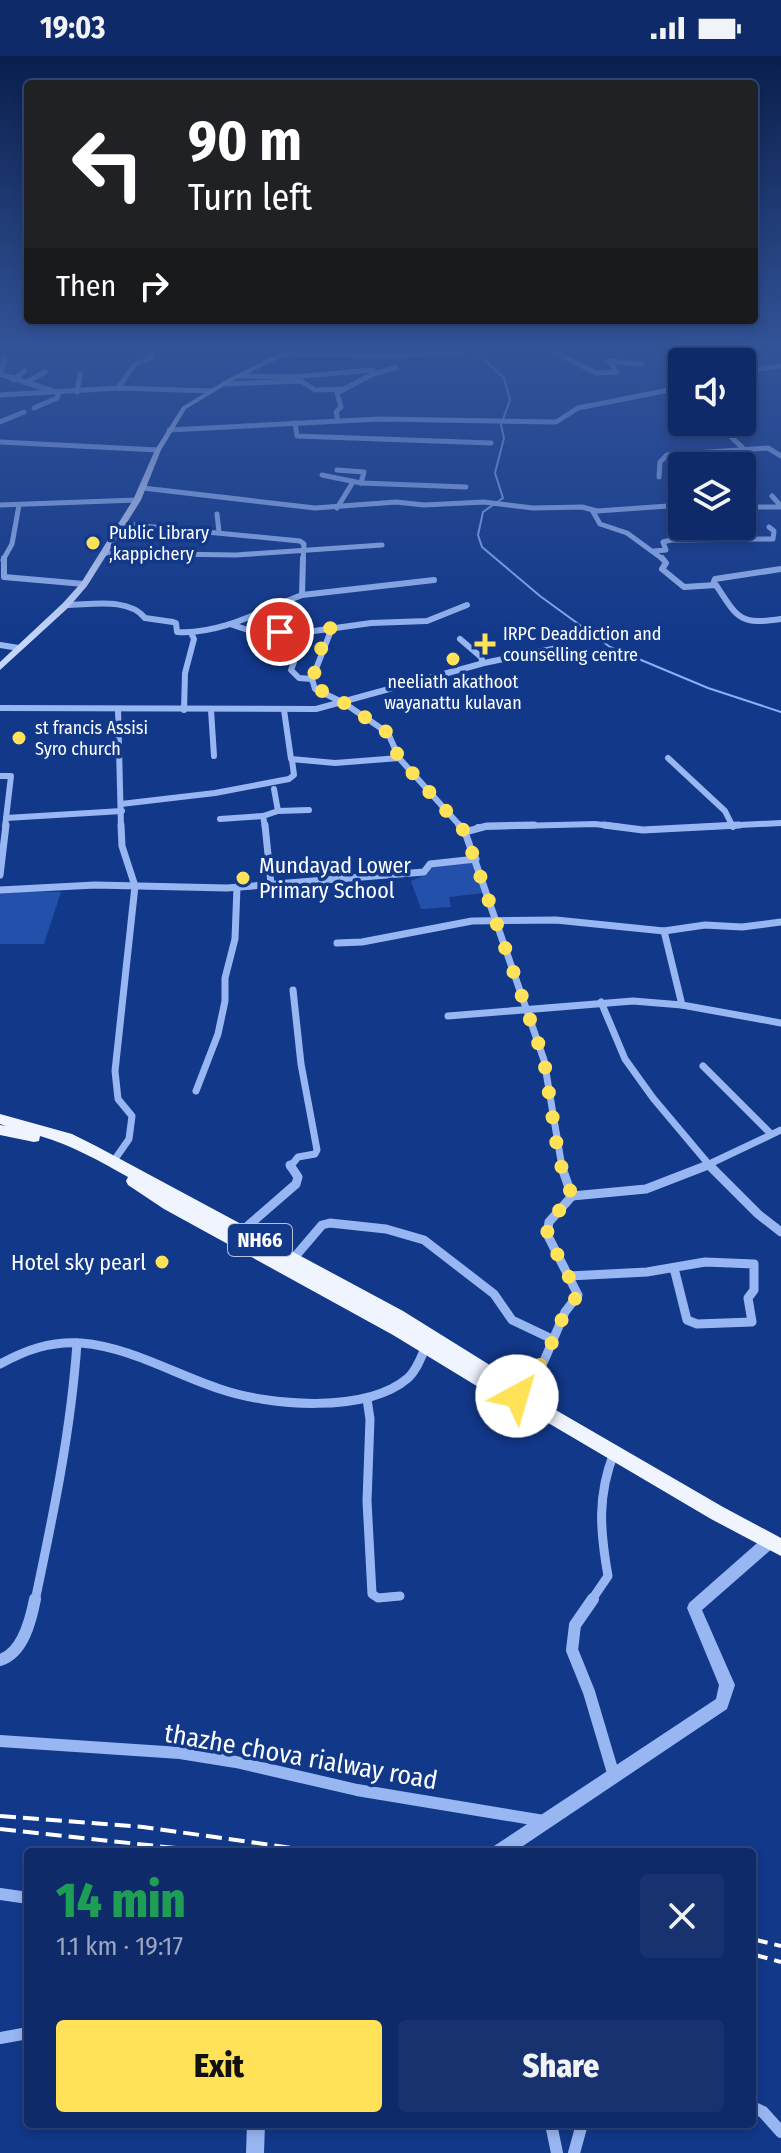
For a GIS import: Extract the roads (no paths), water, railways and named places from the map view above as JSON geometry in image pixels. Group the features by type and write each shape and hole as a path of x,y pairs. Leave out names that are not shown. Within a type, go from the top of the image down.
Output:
{"highway":[{"name":"NH66","path":"0,1119 67,1138 293,1259 428,1342"},
{"path":"0,1130 65,1147 124,1176 169,1205 428,1342 488,1384 512,1392 775,1544"}],"main road":[{"path":"0,667 84,584 137,500 158,450"}],"street":[{"path":"116,448 158,450"},
{"path":"659,477 660,462 667,455 768,448 781,456"},
{"path":"337,470 364,472 361,483"},
{"path":"322,475 361,483 466,487"},
{"path":"337,508 353,482"},
{"path":"143,488 279,505 337,508 396,502 544,509 582,507 592,510 668,506"},
{"path":"772,496 781,507"},
{"path":"0,505 137,500"},
{"path":"19,505 12,544 1,562 6,579 84,584"},
{"path":"756,507 781,507"},
{"path":"592,510 600,524 627,533 653,551 666,563 662,569 684,587 713,584"},
{"path":"217,514 219,532"},
{"path":"123,524 300,541 304,544 300,580 302,595"},
{"path":"653,551 666,550 663,542 671,540 773,539 774,531 769,527"},
{"path":"0,544 12,544"},
{"path":"103,553 304,553 382,545"},
{"path":"713,584 715,579 781,569"},
{"path":"66,605 128,605 138,609 145,618 173,622 176,623 177,632 191,633 230,624 302,595 434,580"},
{"path":"713,584 732,610 753,623 781,619"},
{"path":"230,624 251,631 280,632 427,621 467,605"},
{"path":"332,628 323,642 323,651 312,679 315,689 344,703 388,733 399,758 465,832 544,1060 559,1160 572,1196"},
{"path":"184,710 185,673 194,639 191,633"},
{"path":"460,639 481,657 483,663"},
{"path":"0,645 19,648"},
{"path":"0,708 316,709 483,663 557,648"},
{"path":"294,662 291,670 299,678 312,679"},
{"path":"113,1162 129,1139 132,1116 118,1099 115,1071 135,886 122,846 118,709"},
{"path":"211,710 214,756"},
{"path":"6,818 122,807 289,779 294,775 284,710"},
{"path":"292,760 335,763 399,758"},
{"path":"668,758 725,811 733,827"},
{"path":"0,776 11,776 0,875"},
{"path":"274,789 278,811"},
{"path":"220,819 309,810"},
{"path":"263,816 270,854 271,884"},
{"path":"465,832 487,826 595,824 643,830 781,823"},
{"path":"0,890 237,887 424,872 430,864 476,859"},
{"path":"196,1091 218,1034 225,1001 225,978 235,939 237,887"},
{"path":"337,943 362,942 453,922 495,920 567,921 664,931 705,925 742,927 781,922"},
{"path":"664,931 682,1005"},
{"path":"242,1231 296,1184 298,1177 289,1166 298,1157 315,1154 317,1150 301,1064 293,990"},
{"path":"601,1002 625,1059 709,1165 758,1214 781,1232"},
{"path":"448,1016 601,1002 682,1005 781,1023"},
{"path":"512,1392 544,1361 565,1312 578,1295 547,1234 549,1222 572,1196 646,1189 709,1165 778,1132 703,1066"},
{"path":"293,1259 322,1225 330,1223 386,1229 424,1240 494,1294 512,1320 552,1339"},
{"path":"569,1276 674,1268 705,1262 754,1264 754,1290 748,1298 752,1322 697,1324 687,1320 674,1268"},
{"path":"0,1364 28,1347 96,1343 176,1369 218,1389 251,1397 301,1401 367,1399 384,1393 408,1378 428,1342"},
{"path":"0,1660 10,1657 25,1633 38,1586 47,1533 54,1516 74,1389 77,1343"},
{"path":"367,1399 370,1440 367,1501 372,1594 378,1598 400,1596"},
{"path":"614,1453 604,1478 598,1521 608,1576 572,1632 571,1650 573,1662 588,1689 594,1719 614,1776"},
{"path":"506,1848 722,1704 727,1685 694,1608 775,1544"},
{"name":"thazhe chova rialway road","path":"0,1741 194,1755 357,1790 545,1821"},
{"path":"0,1894 24,1897"},
{"path":"0,2038 24,2034"},
{"path":"756,2109 763,2112 781,2132"},
{"path":"255,2153 256,2128"},
{"path":"552,2128 557,2153"},
{"path":"574,2153 581,2128"}],"waterway":[{"path":"501,448 495,473 503,498 483,512 478,535 482,547 540,596 610,647 708,688 781,712"}],"railway":[{"path":"0,1816 143,1827 293,1848"},
{"path":"0,1829 175,1848"},
{"path":"756,1940 781,1946"},
{"path":"756,1955 781,1962"}],"place":[{"name":"Public Library ,kappichery","path":"93,543"},
{"name":"IRPC Deaddiction and counselling centre","path":"485,644"},
{"name":"neeliath akathoot wayanattu kulavan","path":"453,659"},
{"name":"st francis Assisi Syro church","path":"19,738"},
{"name":"Mundayad Lower Primary School","path":"243,878"},
{"name":"Hotel sky pearl","path":"162,1262"}]}
